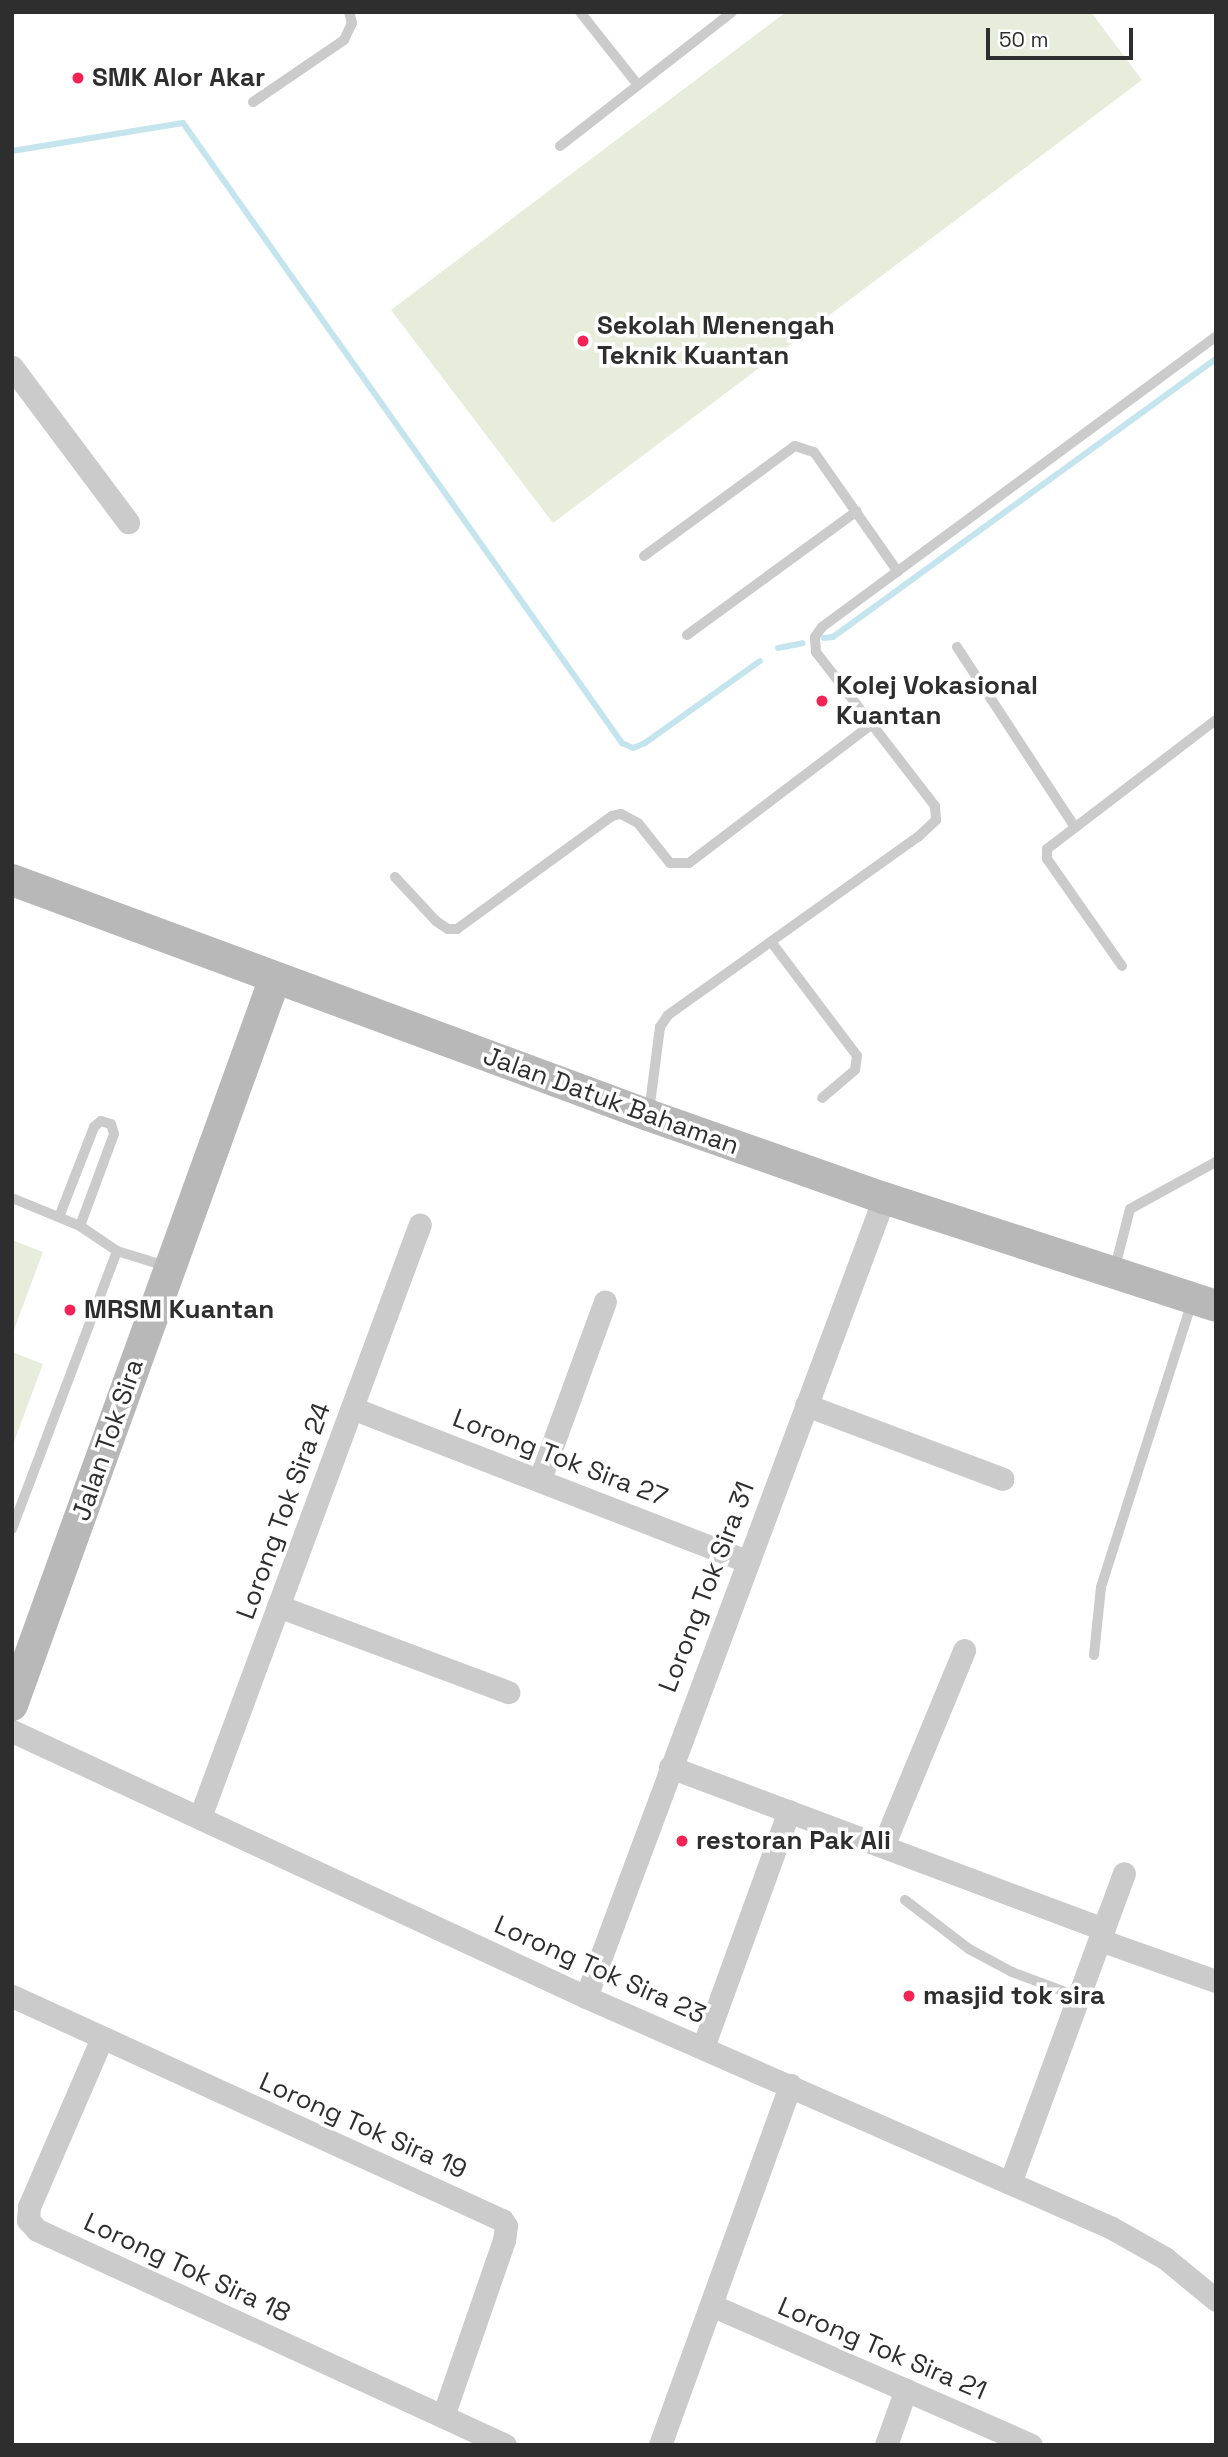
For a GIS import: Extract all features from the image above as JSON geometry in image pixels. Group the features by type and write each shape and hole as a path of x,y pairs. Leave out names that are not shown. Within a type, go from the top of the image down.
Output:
{"street":[{"path":"12,367 128,522"},
{"name":"Jalan Datuk Bahaman","path":"12,880 648,1115 884,1198 1204,1303"},
{"name":"Jalan Tok Sira","path":"12,1705 275,978"},
{"name":"Lorong Tok Sira 31","path":"586,1997 746,1561 884,1198"},
{"name":"Lorong Tok Sira 24","path":"200,1817 420,1224"},
{"path":"540,1479 605,1301"},
{"path":"806,1405 1003,1479"},
{"name":"Lorong Tok Sira 27","path":"352,1408 746,1561"},
{"path":"278,1606 508,1692"},
{"path":"883,1846 964,1650"},
{"name":"Lorong Tok Sira 23","path":"12,1731 586,1997 1110,2227 1165,2258 1216,2300"},
{"path":"670,1766 883,1846 1216,1981"},
{"path":"703,2047 789,1811"},
{"path":"1010,2183 1124,1873"},
{"name":"Lorong Tok Sira 19","path":"12,1996 502,2220 507,2232 443,2416"},
{"name":"Lorong Tok Sira 18","path":"102,2038 29,2207 28,2220 37,2230 505,2445"},
{"path":"660,2445 790,2085"},
{"name":"Lorong Tok Sira 21","path":"711,2305 1031,2445"},
{"path":"886,2445 906,2389"}],"lane":[{"path":"253,102 344,40 352,23 349,12"},
{"path":"580,12 638,85"},
{"path":"560,146 732,12"},
{"path":"648,1115 660,1027 668,1015 918,837 936,820 935,806 816,652 815,637 822,627 1216,337"},
{"path":"644,556 796,446 814,452 898,572"},
{"path":"687,635 857,512"},
{"path":"957,647 1074,826"},
{"path":"1122,966 1047,859 1047,849 1216,720"},
{"path":"395,877 436,921 448,929 457,929 612,816 621,814 638,823 670,863 689,863 872,724"},
{"path":"772,943 857,1056 855,1070 822,1098"},
{"path":"59,1217 94,1127 101,1121 111,1124 114,1134 80,1226"},
{"path":"1114,1273 1130,1209 1216,1162"},
{"path":"12,1198 80,1226 117,1251 170,1268"},
{"path":"12,1529 117,1251"},
{"path":"1094,1655 1101,1587 1204,1303"},
{"path":"905,1900 969,1949 1012,1972 1079,1997"}],"green space":[{"path":"786,12 1091,12 1142,80 553,523 391,310"},
{"path":"12,1240 43,1252 12,1335"},
{"path":"12,1352 43,1364 12,1447"}],"waterway":[{"path":"12,151 183,123 622,743 633,748 645,743 760,661"},
{"path":"824,638 833,637 1216,359"},
{"path":"778,648 803,643"}],"place":[{"name":"SMK Alor Akar","path":"78,78"},
{"name":"Sekolah Menengah Teknik Kuantan","path":"583,341"},
{"name":"Kolej Vokasional Kuantan","path":"822,701"},
{"name":"MRSM Kuantan","path":"70,1310"},
{"name":"restoran Pak Ali","path":"682,1841"},
{"name":"masjid tok sira","path":"909,1996"}]}
